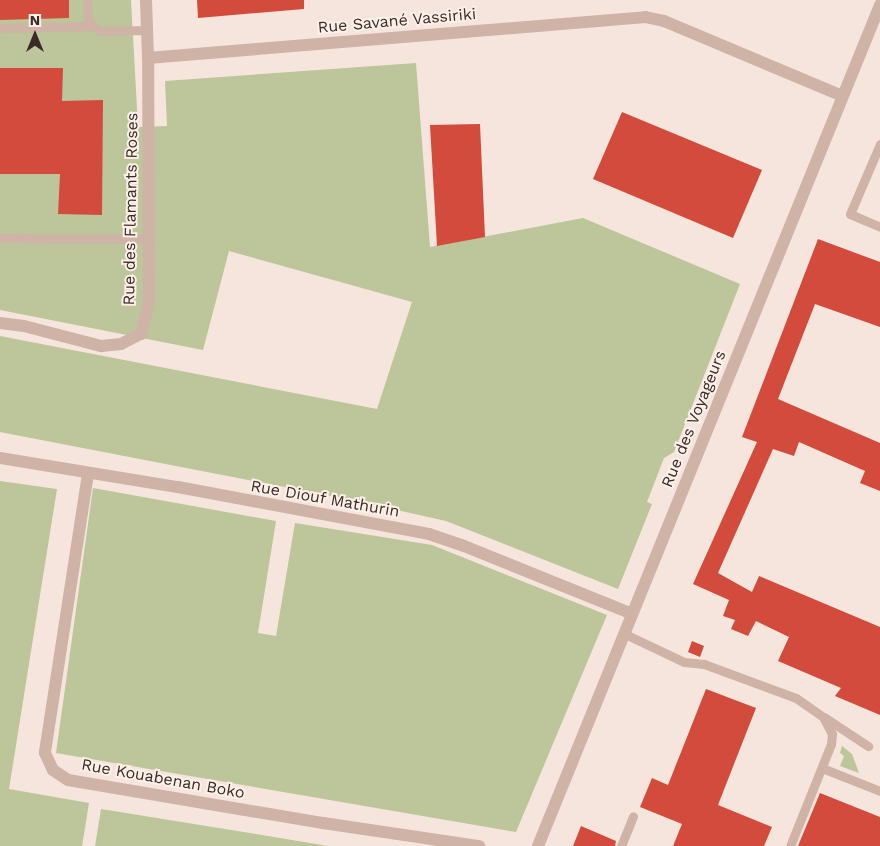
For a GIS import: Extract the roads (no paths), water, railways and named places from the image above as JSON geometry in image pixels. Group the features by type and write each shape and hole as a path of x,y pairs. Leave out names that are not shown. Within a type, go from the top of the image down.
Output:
{"street":[{"path":"146,0 148,58"},
{"name":"Rue des Voyageurs","path":"538,846 880,5"},
{"name":"Rue Savané Vassiriki","path":"148,58 655,18 842,96"},
{"name":"Rue des Flamants Roses","path":"0,323 24,326 89,345 101,346 121,344 140,334 149,302 148,58"},
{"name":"Rue Diouf Mathurin","path":"0,458 88,474 178,487 429,534 464,546 632,614"},
{"name":"Rue Kouabenan Boko","path":"88,474 45,753 53,770 68,780 323,823 479,846"}],"lane":[{"path":"87,0 88,18 92,26"},
{"path":"0,28 92,26 101,31 147,30"},
{"path":"880,144 850,214 880,227"},
{"path":"0,238 150,239"},
{"path":"625,634 684,662 704,664 796,698 868,746"},
{"path":"790,846 822,768 832,734 823,717"},
{"path":"822,768 880,791"},
{"path":"621,846 633,816"}]}
